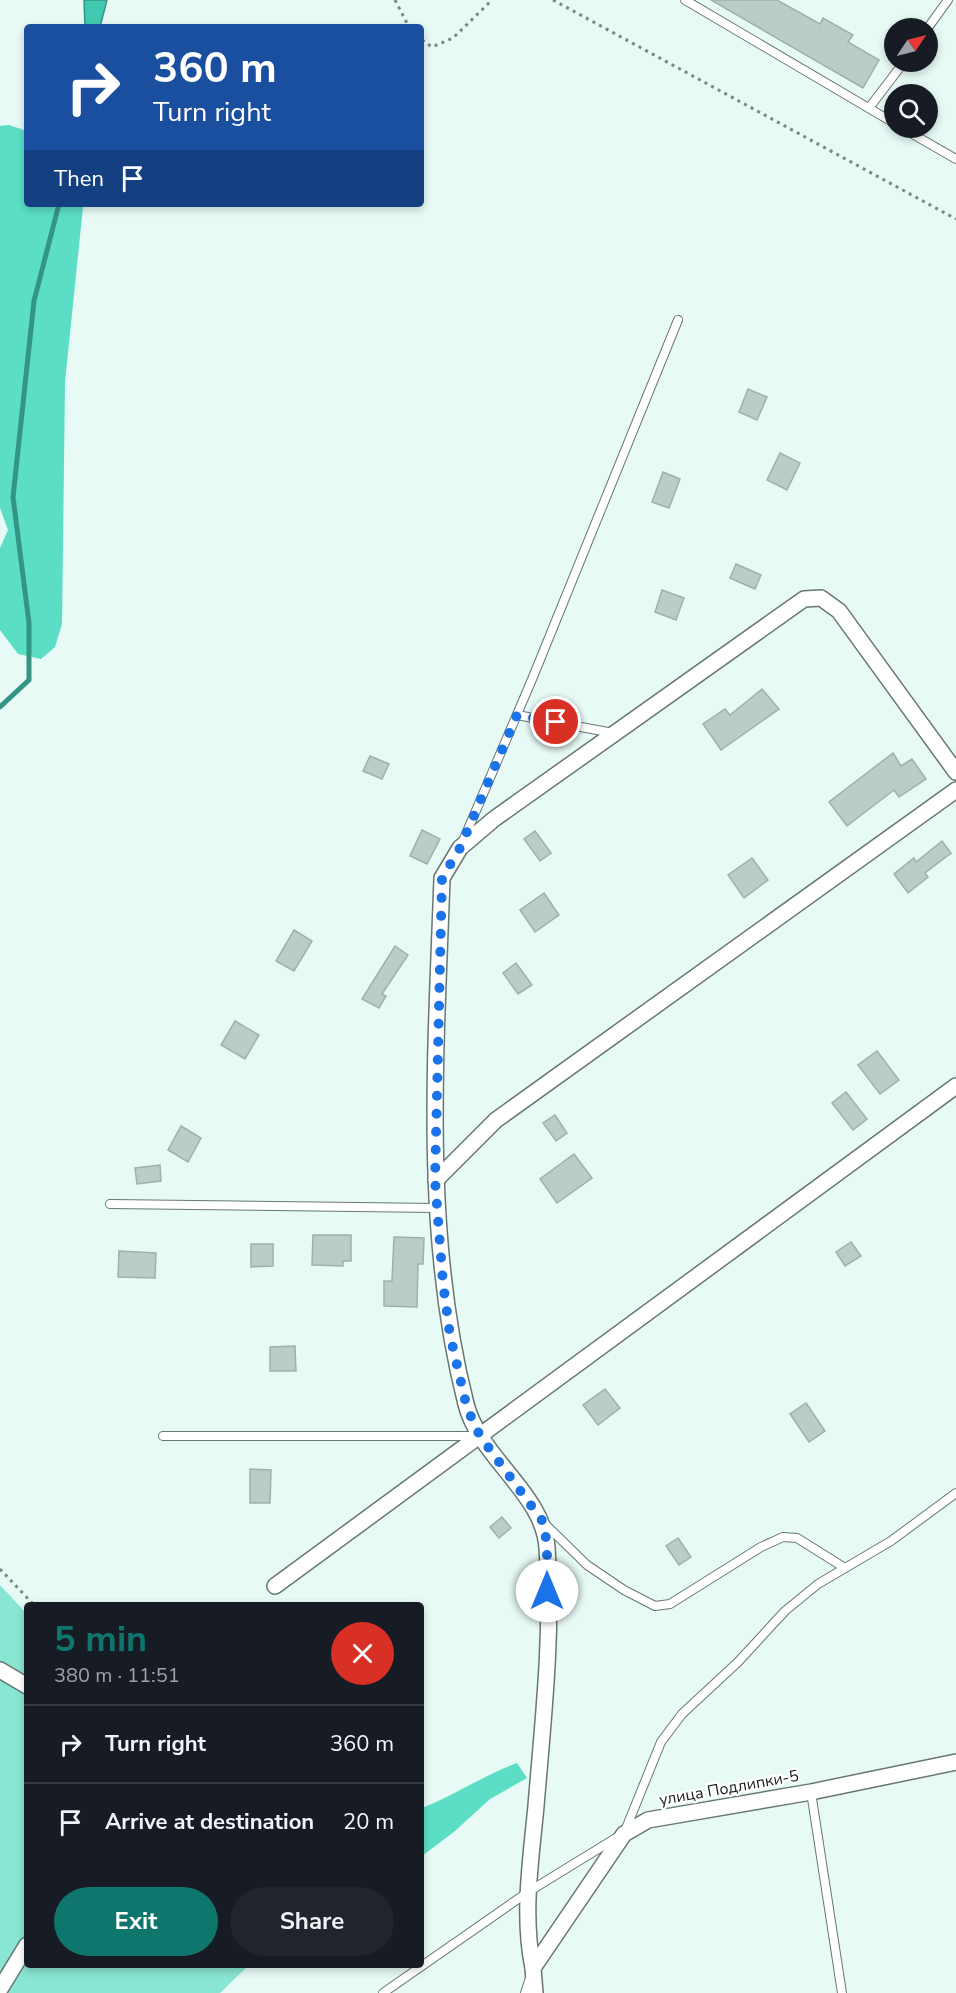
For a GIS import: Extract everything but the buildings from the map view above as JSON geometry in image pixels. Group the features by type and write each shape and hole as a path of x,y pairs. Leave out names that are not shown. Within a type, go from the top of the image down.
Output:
{"street":[{"path":"535,1993 533,1968 527,1941 528,1892 547,1679 547,1547 544,1523 480,1436 467,1408 450,1335 435,1180 442,878 460,848 494,819 804,599 821,598 839,611 956,772"},
{"path":"435,1180 496,1120 956,790"},
{"path":"275,1586 956,1086"},
{"path":"0,1670 24,1684"},
{"name":"улица Подлипки-5","path":"533,1968 624,1834 648,1820 812,1792 956,1762"},
{"path":"0,1989 24,1950"}],"lane":[{"path":"685,0 884,117"},
{"path":"935,18 948,0"},
{"path":"869,108 896,72"},
{"path":"919,138 956,159"},
{"path":"460,848 517,715 678,320"},
{"path":"517,715 615,733"},
{"path":"110,1204 437,1208"},
{"path":"163,1436 480,1436"},
{"path":"424,1964 528,1892 624,1834 661,1743 682,1714 738,1662 785,1611 818,1584 891,1541 956,1493"},
{"path":"544,1523 587,1565 624,1590 655,1606 670,1604 761,1547 783,1537 798,1538 845,1568"},
{"path":"812,1792 842,1993"},
{"path":"382,1993 418,1968"},
{"path":"525,1993 533,1968"}],"path":[{"path":"395,0 407,24"},
{"path":"424,41 432,47 453,38 492,0"},
{"path":"553,0 956,219"},
{"path":"0,1569 31,1602"}],"shaded area":[{"path":"84,0 107,0 101,24 85,24"},
{"path":"9,125 24,130 24,207 83,207 65,382 62,624 55,647 41,659 18,654 0,630 0,548 8,530 0,508 0,126"},
{"path":"0,1585 24,1611 24,1968 246,1968 220,1993 0,1993"},
{"path":"517,1763 527,1778 490,1799 455,1831 424,1854 424,1807"}],"waterway":[{"path":"0,707 29,680 29,623 13,497 34,301 58,207"}],"route":[{"path":"547,1591 547,1547 544,1523 480,1436 467,1408 450,1335 443,1283 435,1180 436,1041 442,878 460,848 517,715 556,722"}]}
